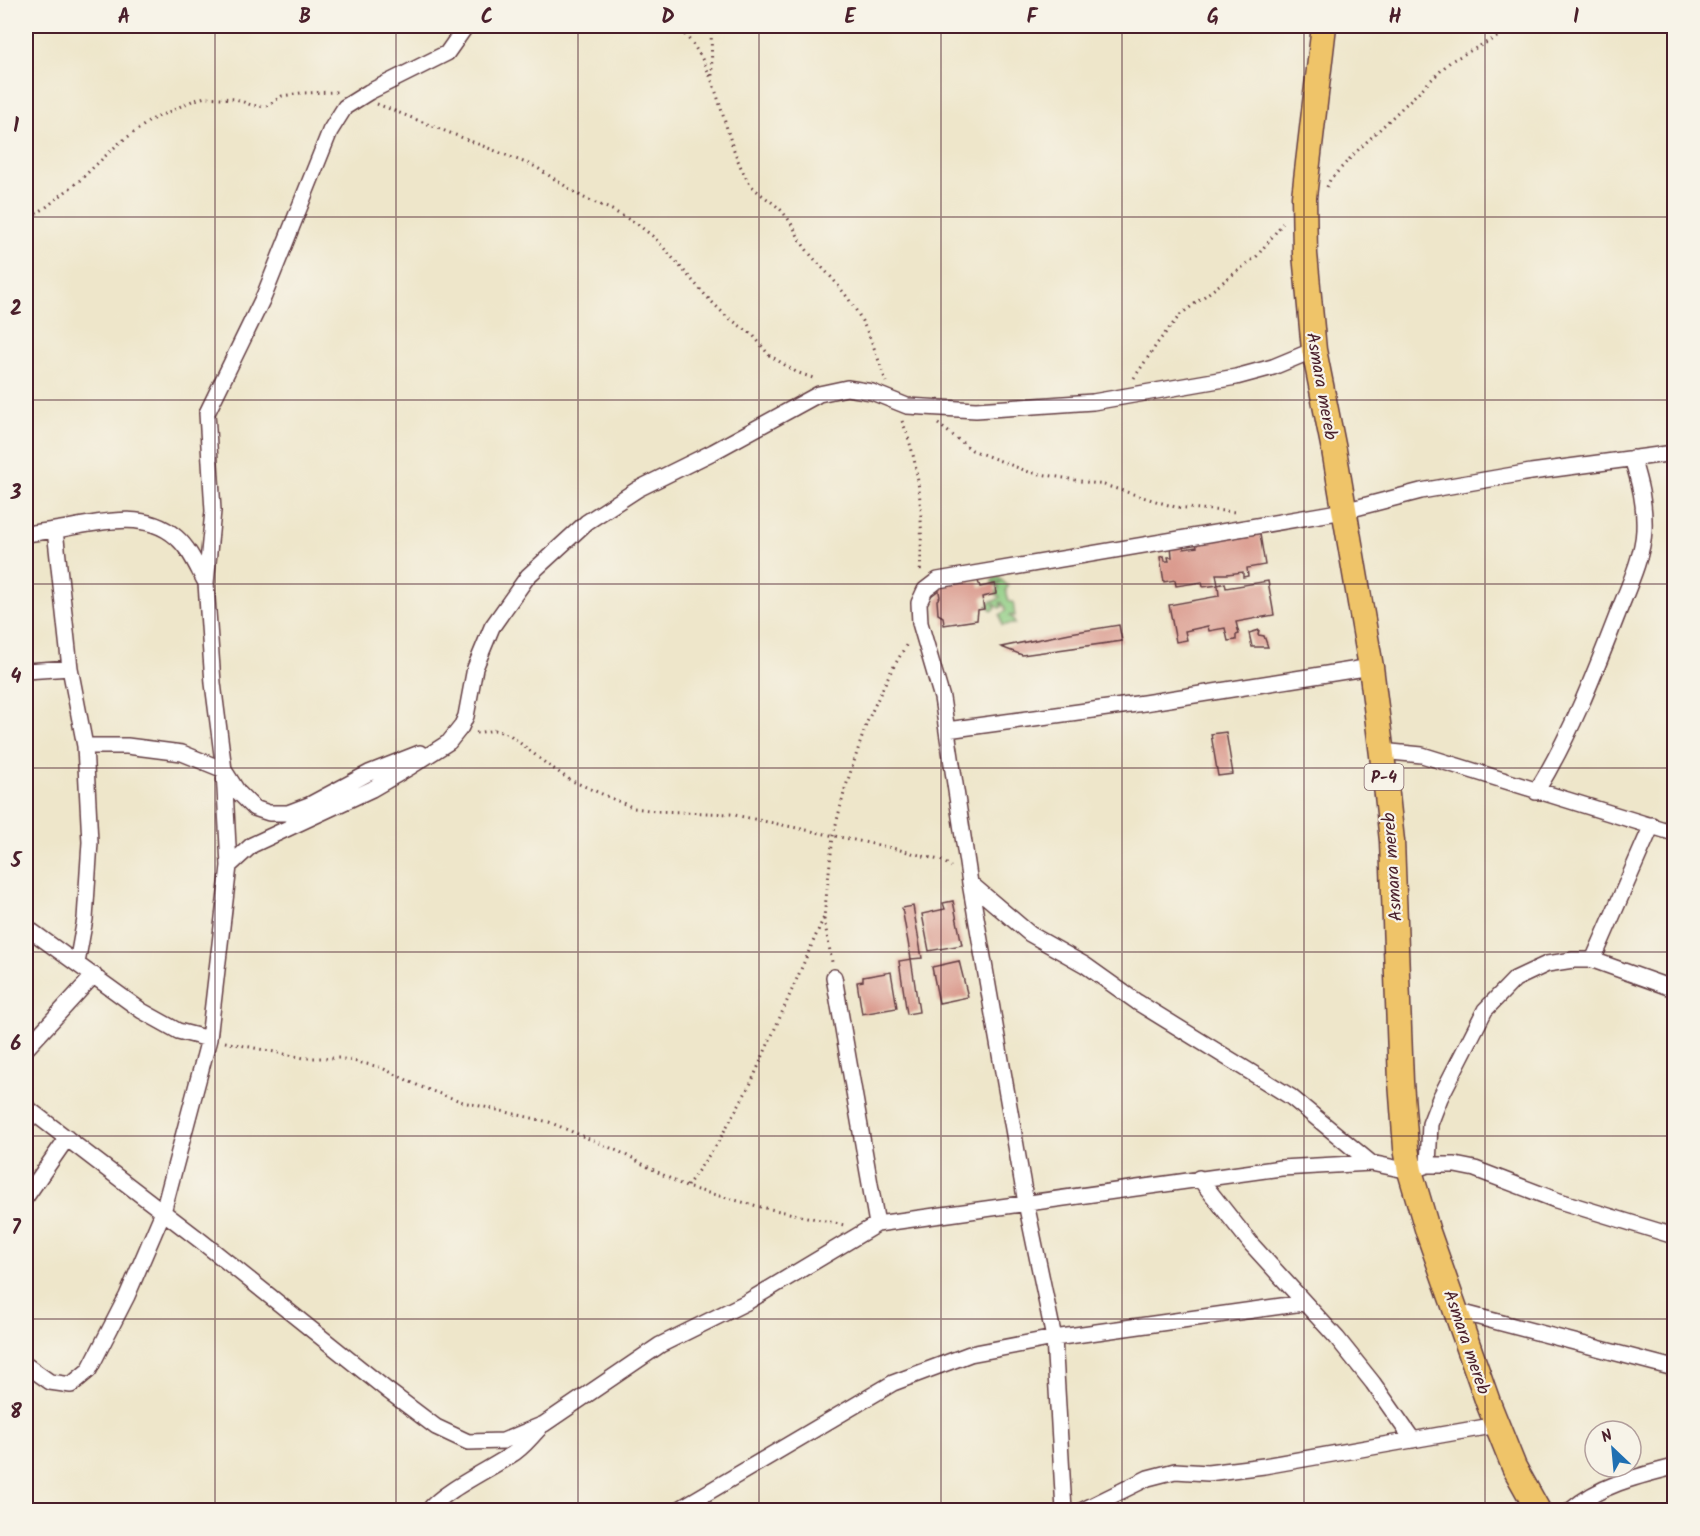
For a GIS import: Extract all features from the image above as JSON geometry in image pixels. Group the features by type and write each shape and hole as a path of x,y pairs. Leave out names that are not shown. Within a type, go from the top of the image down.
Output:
{"highway":[{"name":"Asmara mereb","path":"1324,26 1304,197 1305,254 1314,350 1371,667 1392,841 1403,1122 1419,1168 1456,1311 1514,1467 1538,1510"}],"street":[{"path":"26,1365 50,1382 71,1385 89,1370 127,1296 163,1212 209,1039 229,866 224,770 213,682 206,583 213,512 207,413 264,296 330,131 345,107 447,53 466,26"},
{"path":"229,866 252,845 372,789 449,742 461,727 466,716 475,668 492,627 528,576 587,522 639,489 713,452 819,394 846,388 872,392 907,406 976,410 1093,402 1236,377 1273,367 1314,350"},
{"path":"1064,1510 1054,1338 1026,1203 970,883 942,698 920,623 919,603 925,590 938,580 1344,512 1421,490 1674,453"},
{"path":"1536,792 1558,756 1585,698 1632,576 1644,533 1644,500 1632,458"},
{"path":"26,534 130,519 154,525 175,536 189,552 206,583"},
{"path":"55,530 70,668 85,746 90,842 85,920 77,963"},
{"path":"947,730 1144,703 1371,667"},
{"path":"26,671 70,668"},
{"path":"85,746 127,746 182,753 224,770 238,792 254,808 269,813 288,813 309,805 369,773 449,742"},
{"path":"1381,751 1422,755 1674,833"},
{"path":"1593,960 1652,825"},
{"path":"970,883 1030,934 1085,965 1137,1002 1291,1097 1371,1163"},
{"path":"26,927 142,1011 178,1031 209,1039"},
{"path":"1419,1168 1440,1098 1485,1010 1515,979 1547,964 1593,960 1674,989"},
{"path":"26,1049 94,975"},
{"path":"834,977 871,1227"},
{"path":"26,1107 436,1427 468,1442 503,1441 544,1424"},
{"path":"26,1197 67,1138"},
{"path":"429,1510 461,1485 514,1454 544,1424 660,1345 747,1302 871,1227 1199,1178 1281,1168 1371,1163 1419,1168 1455,1165 1475,1169 1556,1200 1674,1236"},
{"path":"1199,1178 1252,1245 1337,1338 1413,1440"},
{"path":"678,1510 893,1383 970,1354 1054,1338 1303,1303"},
{"path":"1456,1311 1674,1368"},
{"path":"1083,1510 1148,1478 1175,1471 1208,1473 1264,1466 1497,1425"},
{"path":"1571,1510 1587,1496 1635,1477 1674,1467"}],"path":[{"path":"676,26 690,38 705,62 729,140 750,183 785,214 805,248 841,289 875,346 892,400 908,436 916,472 921,516 919,603"},
{"path":"711,26 712,82"},
{"path":"1326,190 1330,180 1354,154 1451,62 1518,26"},
{"path":"26,220 79,181 118,144 151,120 192,101 205,97 236,99 265,107 282,96 301,93 331,91 361,97 526,162 582,197 637,224 655,238 726,316 753,335 769,355 796,372 846,388"},
{"path":"1127,382 1135,377 1180,315 1257,256 1285,221"},
{"path":"907,406 933,420 972,450 1029,472 1104,485 1175,507 1238,512"},
{"path":"834,977 824,917 833,836 845,789 867,722 889,675 920,623"},
{"path":"449,742 478,732 495,730 510,735 570,780 634,808 656,812 730,813 944,861 970,883"},
{"path":"687,1187 717,1144 751,1083 824,917"},
{"path":"209,1039 304,1058 339,1058 380,1067 421,1087 462,1102 549,1122 620,1152 687,1187 761,1207 871,1227"}],"green space":[{"path":"998,577 1008,586 1006,590 1009,602 1013,602 1015,616 1009,616 1013,618 1015,624 1002,625 1000,615 1006,610 1002,602 1000,608 993,603 996,608 992,611 988,606 991,601 1000,597 996,594 999,588 995,584 1000,584 1000,582 996,582 993,585 992,581"}],"building":[{"path":"1259,528 1265,565 1247,568 1248,576 1243,577 1243,572 1216,574 1218,585 1203,587 1202,582 1176,586 1175,580 1164,582 1160,557 1164,556 1165,561 1169,561 1168,557 1172,557 1171,545 1184,543 1184,549 1197,547 1196,540"},
{"path":"970,579 971,582 978,581 980,587 995,584 996,594 982,597 984,609 978,610 977,620 944,625 943,617 938,614 937,600 940,597 938,586"},
{"path":"1268,581 1274,615 1236,622 1239,634 1236,635 1236,640 1228,641 1225,628 1209,631 1208,626 1185,631 1187,640 1176,642 1169,605 1219,596 1218,585 1225,583 1226,588"},
{"path":"1119,625 1122,641 1022,655 1001,647 1070,633"},
{"path":"1259,630 1258,635 1264,636 1268,647 1252,647 1249,633"},
{"path":"1226,732 1233,774 1218,776 1211,734"},
{"path":"953,901 962,945 929,951 922,914 945,909 943,903"},
{"path":"913,906 922,958 911,959 902,908"},
{"path":"911,959 919,1012 907,1014 899,961"},
{"path":"959,961 968,997 939,1003 932,967"},
{"path":"891,972 897,1008 862,1014 857,982 863,981 863,977"}]}
